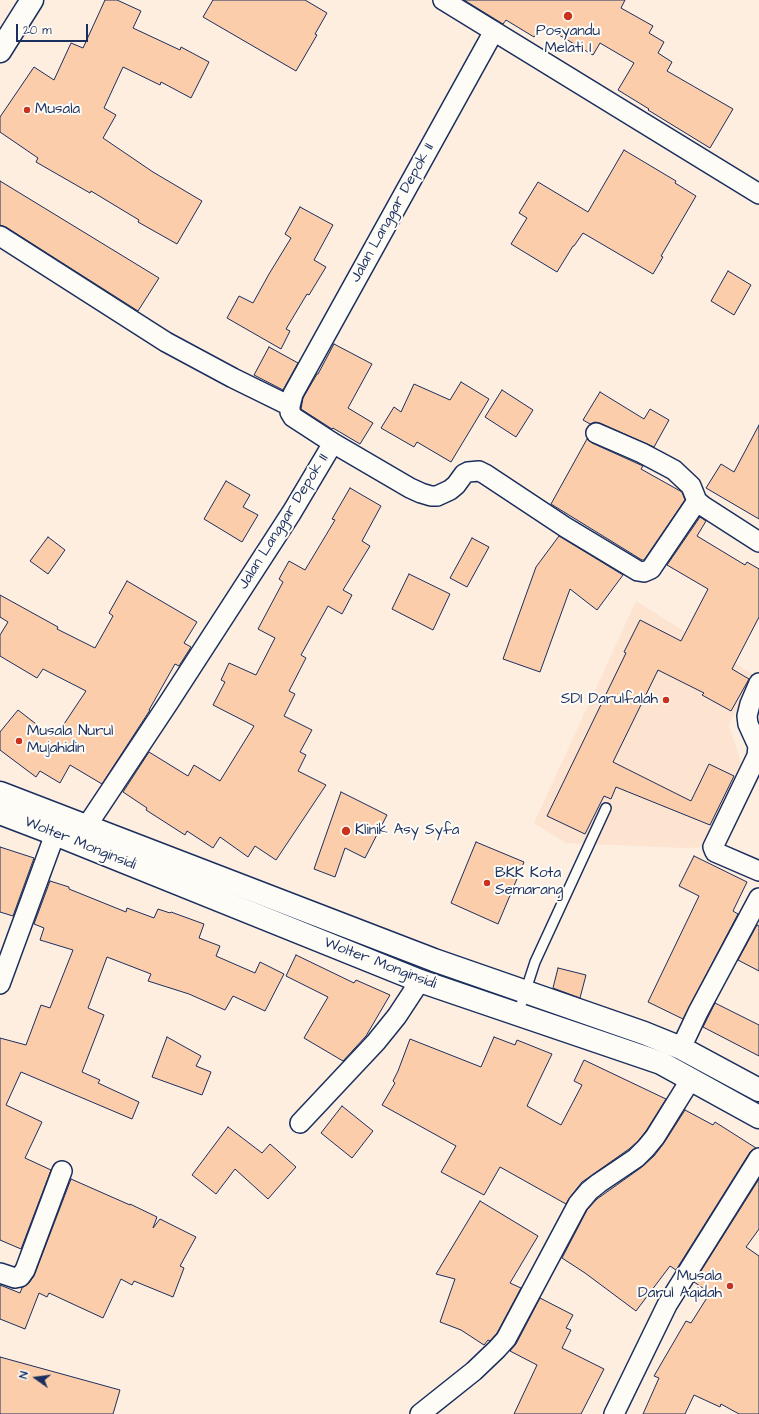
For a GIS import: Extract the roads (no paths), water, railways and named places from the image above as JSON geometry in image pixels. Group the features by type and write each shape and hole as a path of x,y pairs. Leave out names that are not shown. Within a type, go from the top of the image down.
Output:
{"main road":[{"path":"0,51 32,0"},
{"name":"Wolter Monginsidi","path":"0,793 434,960 527,985 644,1033 684,1042 759,1090"},
{"name":"Wolter Monginsidi","path":"0,813 56,834 420,981 661,1063 759,1117"}],"street":[{"path":"443,0 759,194"},
{"name":"Jalan Langgar Depok II","path":"86,827 170,702 292,512 333,443 293,417 290,412 290,406 293,394 494,31"},
{"path":"0,236 166,342 232,378 290,406"},
{"path":"596,433 642,453 674,470 691,486 697,501 759,542"},
{"path":"333,443 410,488 430,496 437,496 450,490 464,474 468,472 479,472 485,474 571,531 638,571 644,572 651,569 697,501"},
{"path":"759,683 750,704 747,716 748,724 758,746 757,756 713,847 715,852 759,871"},
{"path":"0,984 56,834"},
{"path":"684,1042 698,1012 757,906"},
{"path":"300,1123 376,1042 397,1016 420,981"},
{"path":"428,1412 474,1371 506,1338 578,1204 589,1191 636,1158 646,1148 655,1137 691,1079"},
{"path":"614,1414 667,1305 759,1158"},
{"path":"0,1273 15,1278 20,1277 25,1270 62,1171"}],"lane":[{"path":"518,1014 535,962 606,808"}],"place":[{"name":"Posyandu Melati I","path":"568,16"},
{"name":"Musala","path":"27,110"},
{"name":"SDI Darulfalah","path":"666,700"},
{"name":"Musala Nurul Mujahidin","path":"19,741"},
{"name":"Klinik Asy Syfa","path":"346,831"},
{"name":"BKK Kota Semarang","path":"487,883"},
{"name":"Musala Darul Aqidah","path":"730,1286"}]}
